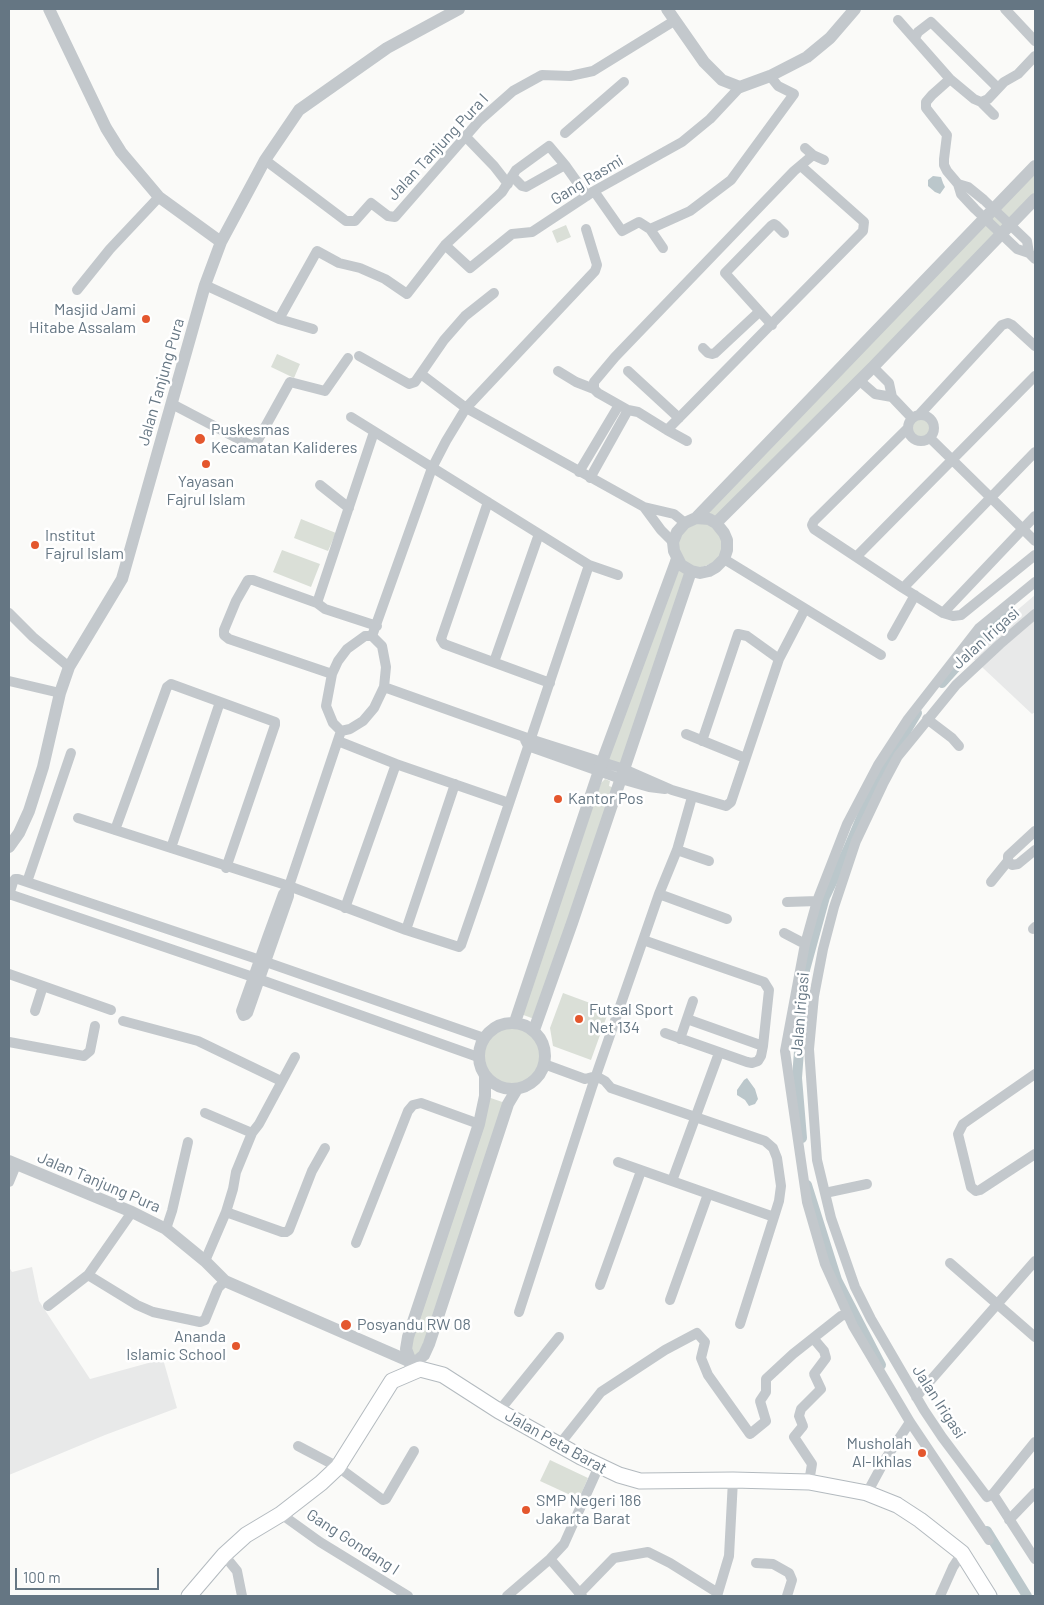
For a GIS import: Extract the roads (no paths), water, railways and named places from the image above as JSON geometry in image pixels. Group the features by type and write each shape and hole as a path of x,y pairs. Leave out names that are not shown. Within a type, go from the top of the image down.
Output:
{"main road":[{"name":"Jalan Peta Barat","path":"409,1368 443,1375 499,1411 559,1444 619,1475 640,1481 733,1480 809,1482 867,1493 897,1505 920,1520 962,1553 990,1596"},
{"path":"189,1596 224,1555 246,1535 281,1514 321,1483 338,1467 392,1381 409,1368"}],"street":[{"path":"49,9 106,128 121,152 159,197 221,242"},
{"name":"Jalan Tanjung Pura","path":"9,847 29,811 43,768 60,693 69,667 122,580 205,285 221,242 265,160 299,110 387,48 459,9"},
{"path":"667,9 704,62 722,80 740,87 770,76 807,57 830,38 854,9"},
{"path":"1005,9 1035,41"},
{"path":"898,20 950,79 974,99 981,102 994,115"},
{"name":"Jalan Tanjung Pura I","path":"265,160 346,220 355,221 371,203 388,216 395,217 479,121 513,92 542,75 570,76 593,71 674,21"},
{"path":"915,38 918,32 931,22 997,87"},
{"path":"981,102 988,99 997,87 1018,74 1035,56"},
{"path":"650,228 690,211 731,180 794,94 778,86 770,76"},
{"path":"950,79 926,102 926,108 947,135 944,165 958,184 961,194 989,214 1005,230 1027,241 1032,256"},
{"path":"565,133 624,82"},
{"name":"Gang Rasmi","path":"445,245 470,268 512,234 532,232 591,193 682,142 710,119 740,87"},
{"path":"466,137 510,180 526,188 565,165"},
{"path":"279,319 317,251 339,263 360,268 385,279 407,294 445,245 502,192 516,170 549,146 622,231 639,222 650,228 663,248"},
{"path":"594,389 594,382 615,357 794,171 802,166 809,152 824,160"},
{"path":"667,430 863,232 864,222 802,166"},
{"path":"421,374 466,408 644,507 674,514 690,521 709,519 716,523 727,540 727,550 724,559 709,571 690,571 681,565 674,551 673,542 677,532 690,521 1035,166"},
{"path":"76,290 110,249 159,197"},
{"path":"716,523 860,381 1035,199"},
{"path":"772,325 723,271 774,224 784,232"},
{"path":"372,636 432,468 466,408 595,271 597,265 586,230"},
{"path":"205,285 279,319 313,329"},
{"path":"359,356 409,384 415,382 444,340 466,316 494,293"},
{"path":"704,348 708,353 715,353 759,312"},
{"path":"1035,346 1012,325 1008,323 1002,325 916,416 908,428 812,525 814,529 903,588 943,613 953,616 961,615 1035,555"},
{"path":"172,404 254,446 290,382 292,381 325,392 348,358"},
{"path":"873,367 889,383 892,397"},
{"path":"558,371 576,382 594,389 623,408 638,412 687,441"},
{"path":"628,371 679,418"},
{"path":"856,557 1035,376"},
{"path":"860,381 875,394 892,397 916,416 928,417 933,422 934,430 930,438 917,441 909,434 908,428"},
{"path":"579,472 623,408"},
{"path":"590,478 623,408"},
{"path":"351,418 589,566 618,575"},
{"path":"317,603 374,432"},
{"path":"930,438 1024,528 1035,541"},
{"path":"903,588 1035,452"},
{"path":"320,486 349,508"},
{"path":"488,502 441,639 444,644 550,683"},
{"path":"644,507 661,530 673,542"},
{"path":"943,613 1035,516"},
{"path":"494,662 539,534"},
{"path":"515,1022 601,767 677,559"},
{"path":"724,559 881,655"},
{"path":"78,818 226,868 289,886 457,948 461,945 509,803 527,740 550,683 589,566"},
{"path":"534,1030 572,923 690,571"},
{"path":"332,674 230,639 224,635 224,630 236,601 250,579 317,603 325,609 377,626"},
{"path":"989,1540 910,1422 847,1314 825,1264 807,1202 785,1051 805,944 817,901 847,824 884,768 908,719 979,628 1035,582"},
{"path":"892,636 915,595"},
{"path":"384,687 601,767 726,806 729,804 779,659 805,609"},
{"path":"9,612 32,637 69,667"},
{"name":"Jalan Irigasi","path":"993,1494 989,1497 986,1496 942,1437 916,1397 871,1319 855,1287 831,1218 817,1160 810,1049 814,996 823,949 834,907 856,840 884,768 898,756 956,685 1035,614"},
{"path":"702,741 738,634 747,636 779,659"},
{"path":"257,978 282,894 289,886 339,736 363,721 374,708 384,687 385,656 382,646 372,636 365,636 346,649 332,674 326,706 339,736 396,764 509,803"},
{"path":"9,681 60,693"},
{"path":"115,830 167,687 171,684 272,721 275,725 226,868"},
{"path":"171,848 220,702"},
{"path":"927,719 954,743"},
{"path":"686,734 745,758"},
{"path":"28,882 71,753"},
{"path":"345,908 396,764"},
{"path":"406,930 456,784"},
{"path":"519,1312 596,1076 659,894 677,850 692,796"},
{"path":"991,882 1008,861 1008,856 1035,831"},
{"path":"677,850 709,861"},
{"path":"1008,861 1012,865 1018,864 1035,850"},
{"path":"478,1057 257,978 9,895 16,879 28,882 484,1038"},
{"path":"659,894 727,919"},
{"path":"787,902 817,901"},
{"path":"784,933 805,944"},
{"path":"643,940 764,982 769,990 763,1046 758,1061 752,1063 665,1033"},
{"path":"9,974 111,1010"},
{"path":"36,1011 43,986"},
{"path":"680,1039 693,1001"},
{"path":"687,1019 763,1046"},
{"path":"123,1021 198,1041 281,1081"},
{"path":"515,1022 526,1025 534,1030 543,1043 545,1052 544,1064 540,1073 532,1082 517,1089 502,1088 485,1076 478,1057 484,1038 496,1026 515,1022"},
{"path":"9,1042 84,1056 90,1051 94,1026"},
{"path":"672,1181 719,1053"},
{"path":"205,1261 226,1212 234,1190 236,1172 252,1133 259,1124 295,1057"},
{"path":"544,1064 584,1079 592,1088 602,1090 611,1088"},
{"path":"1035,1074 963,1124 958,1134 972,1187 976,1190 980,1190 1035,1154"},
{"path":"409,1368 406,1349 479,1124 485,1096 485,1076"},
{"path":"584,1079 596,1076 605,1081 611,1088 765,1141 773,1148 777,1158 781,1186 779,1201 740,1324"},
{"path":"409,1368 424,1355 508,1104 517,1089"},
{"path":"356,1243 408,1111 413,1105 420,1102 479,1124"},
{"path":"205,1113 252,1133"},
{"path":"166,1229 188,1142"},
{"path":"226,1212 286,1232 289,1230 312,1171 325,1148"},
{"path":"618,1162 774,1217"},
{"path":"9,1182 12,1163"},
{"name":"Jalan Tanjung Pura","path":"12,1163 132,1212 166,1229 205,1261 224,1282 409,1368"},
{"path":"600,1285 641,1171"},
{"path":"825,1193 867,1184"},
{"path":"670,1300 708,1194"},
{"path":"48,1306 88,1275 132,1212"},
{"path":"916,1397 1035,1262"},
{"path":"950,1263 1035,1337"},
{"path":"88,1275 137,1305 153,1312 200,1322 205,1320 218,1288 224,1282"},
{"path":"425,1287 446,1293"},
{"path":"559,1444 601,1392 665,1350 697,1334 705,1342 701,1358 708,1375 750,1434 766,1421 760,1401 766,1392 766,1379 792,1354 841,1316 847,1314"},
{"path":"499,1411 559,1337"},
{"path":"809,1482 812,1464 794,1437 803,1426 799,1416 801,1409 821,1389 814,1374 826,1358 824,1351 812,1338"},
{"path":"867,1493 886,1458 910,1422"},
{"path":"298,1446 338,1467 384,1500 414,1451"},
{"path":"1034,1446 993,1494 1035,1559"},
{"path":"507,1596 550,1559 564,1544 600,1466"},
{"path":"550,1559 580,1595 614,1558 648,1552 670,1563 717,1595 729,1556 733,1480"},
{"path":"1009,1520 1035,1493"},
{"name":"Gang Gondang I","path":"281,1514 320,1542 407,1596"},
{"path":"940,1596 953,1566 962,1553"},
{"path":"224,1555 237,1571 242,1596"},
{"path":"756,1563 773,1564 789,1573 792,1580 787,1596"}],"waterway":[{"path":"942,683 1009,608"},
{"path":"802,1138 797,1078 805,970 825,897 848,849 877,780 917,713"},
{"path":"807,1185 837,1280 881,1365"},
{"path":"987,1531 1027,1596"}],"place":[{"name":"Masjid Jami Hitabe Assalam","path":"146,319"},
{"name":"Puskesmas Kecamatan Kalideres","path":"200,439"},
{"name":"Yayasan Fajrul Islam","path":"206,464"},
{"name":"Institut Fajrul Islam","path":"35,545"},
{"name":"Kantor Pos","path":"558,799"},
{"name":"Futsal Sport Net 134","path":"579,1019"},
{"name":"Posyandu RW 08","path":"346,1325"},
{"name":"Ananda Islamic School","path":"236,1346"},
{"name":"Musholah Al-Ikhlas","path":"922,1453"},
{"name":"SMP Negeri 186 Jakarta Barat","path":"526,1510"}]}
